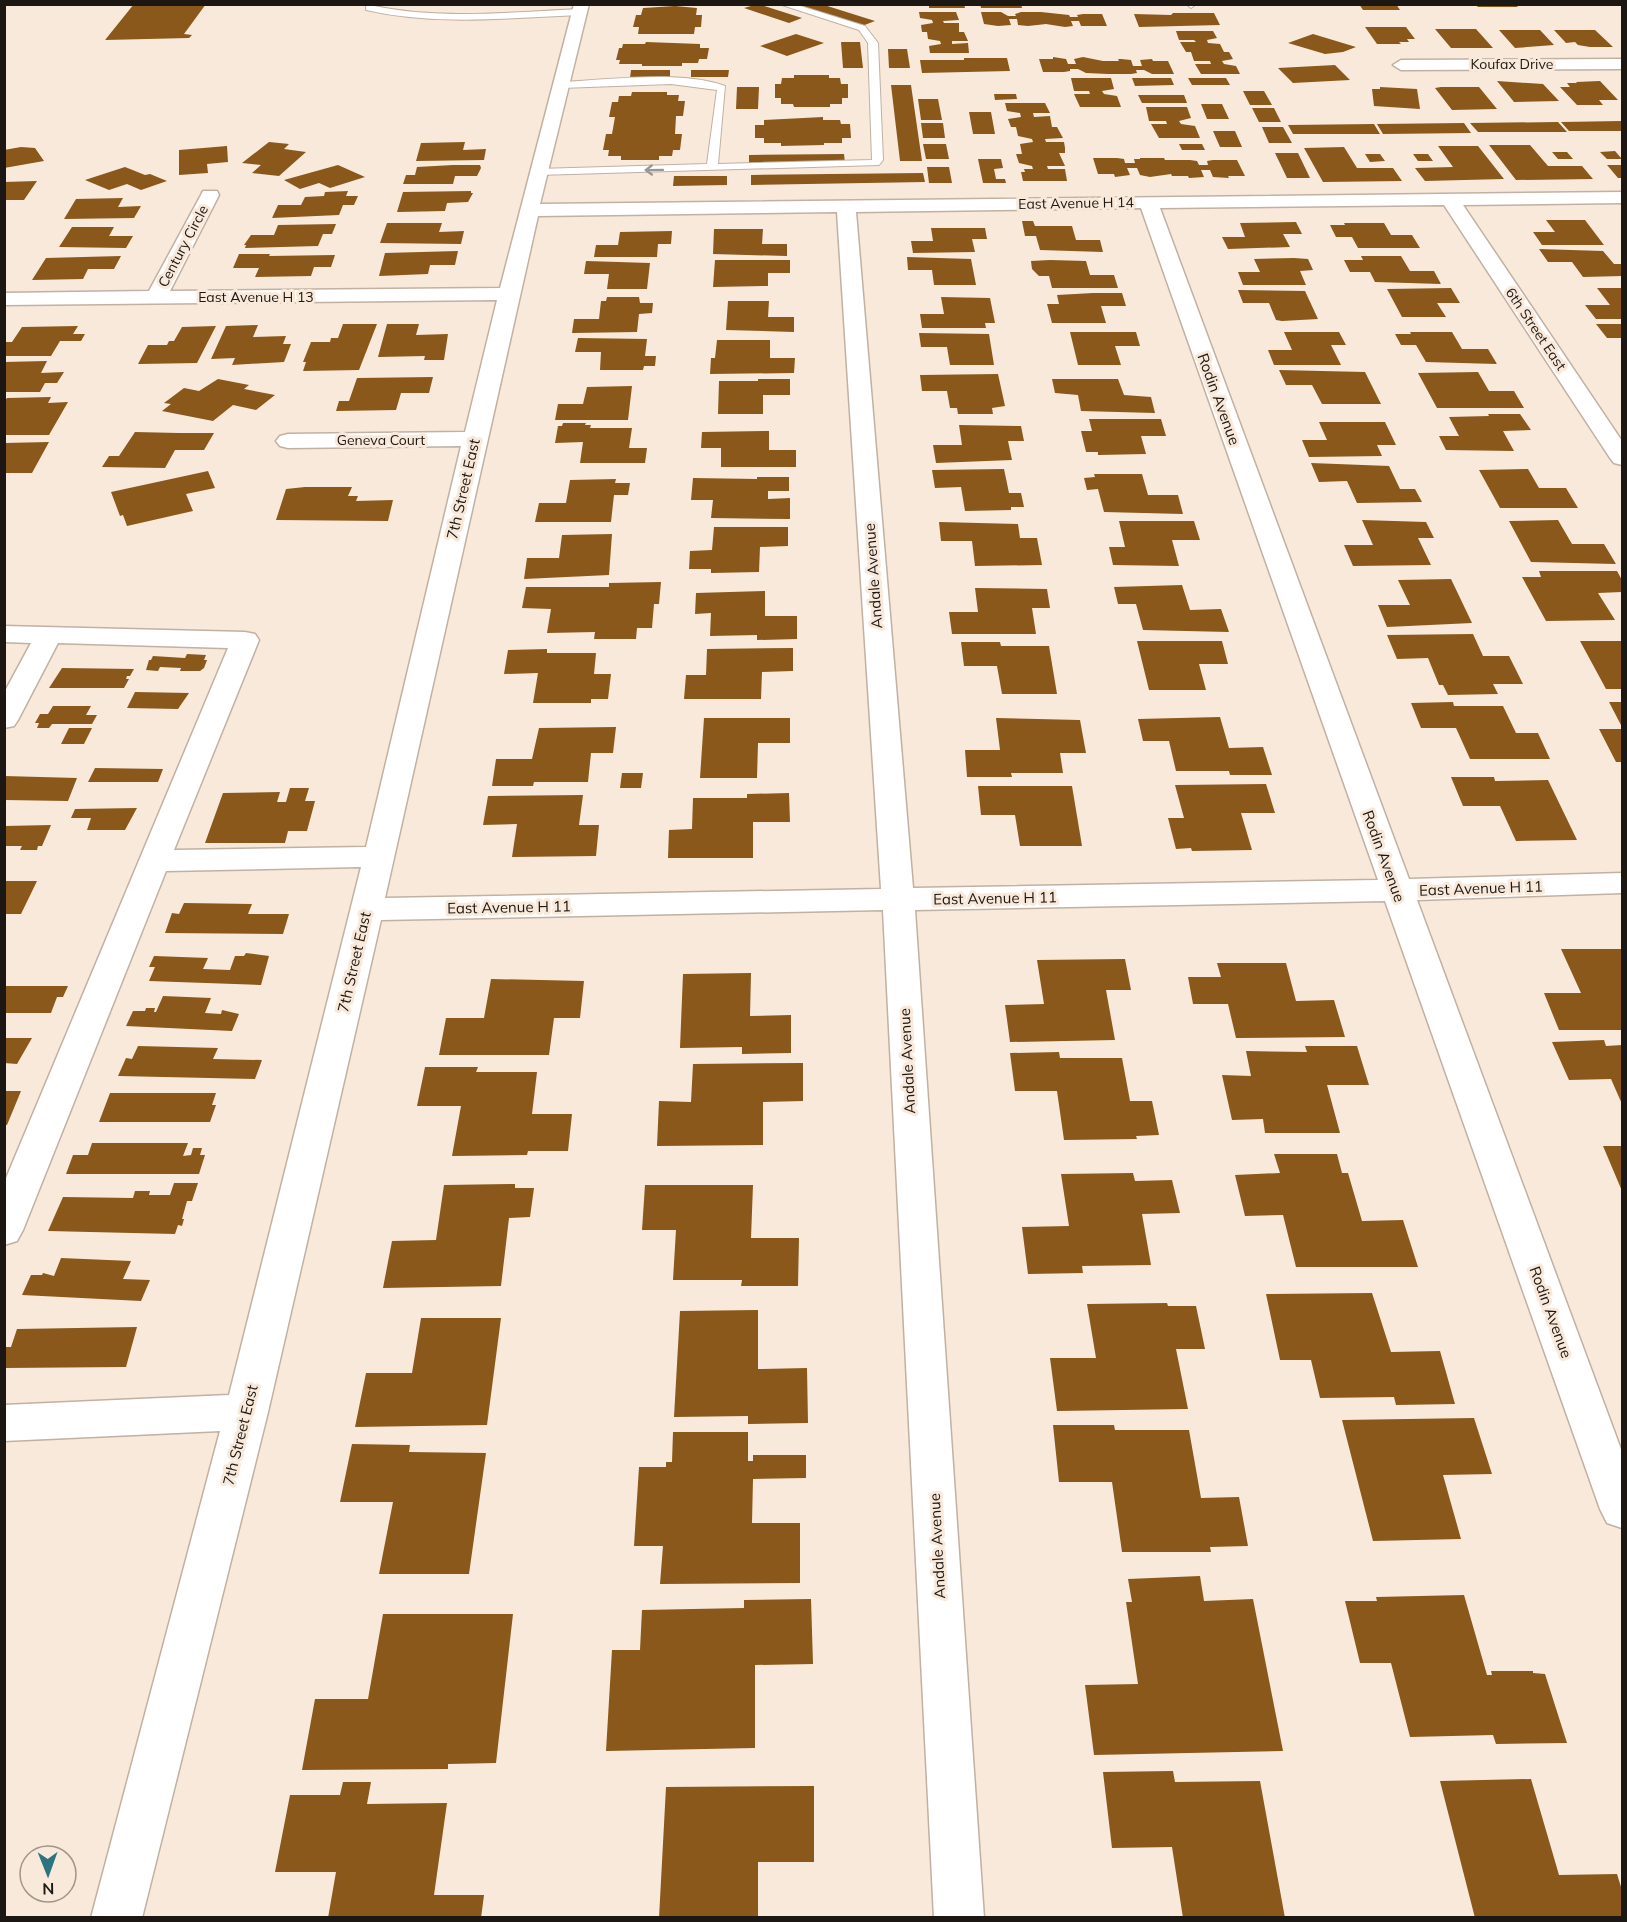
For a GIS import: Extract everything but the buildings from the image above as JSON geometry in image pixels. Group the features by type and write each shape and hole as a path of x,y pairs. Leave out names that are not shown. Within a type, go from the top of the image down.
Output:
{"street":[{"name":"7th Street East","path":"116,1917 247,1412 367,909 507,294 581,8"},
{"name":"Koufax Drive","path":"1401,64 1623,64"},
{"name":"Century Circle","path":"156,298 210,195"},
{"name":"East Avenue H 14","path":"529,210 1623,197"},
{"name":"6th Street East","path":"1450,199 1623,458"},
{"name":"Rodin Avenue","path":"1148,202 1396,890 1623,1509"},
{"name":"Andale Avenue","path":"846,205 898,899 959,1917"},
{"name":"East Avenue H 13","path":"4,299 507,294"},
{"name":"Geneva Court","path":"288,441 474,439"},
{"path":"4,634 245,640 4,1230"},
{"path":"4,720 49,635"},
{"path":"154,861 378,857"},
{"name":"East Avenue H 11","path":"367,909 1396,890 1623,883"},
{"path":"4,1424 247,1412"}],"lane":[{"path":"371,4 369,9 394,15 442,17 529,9 581,8"},
{"path":"538,172 875,163 878,160 873,44 868,35 862,28 783,4"},
{"path":"561,84 695,82 718,85 722,88 712,168"}]}
